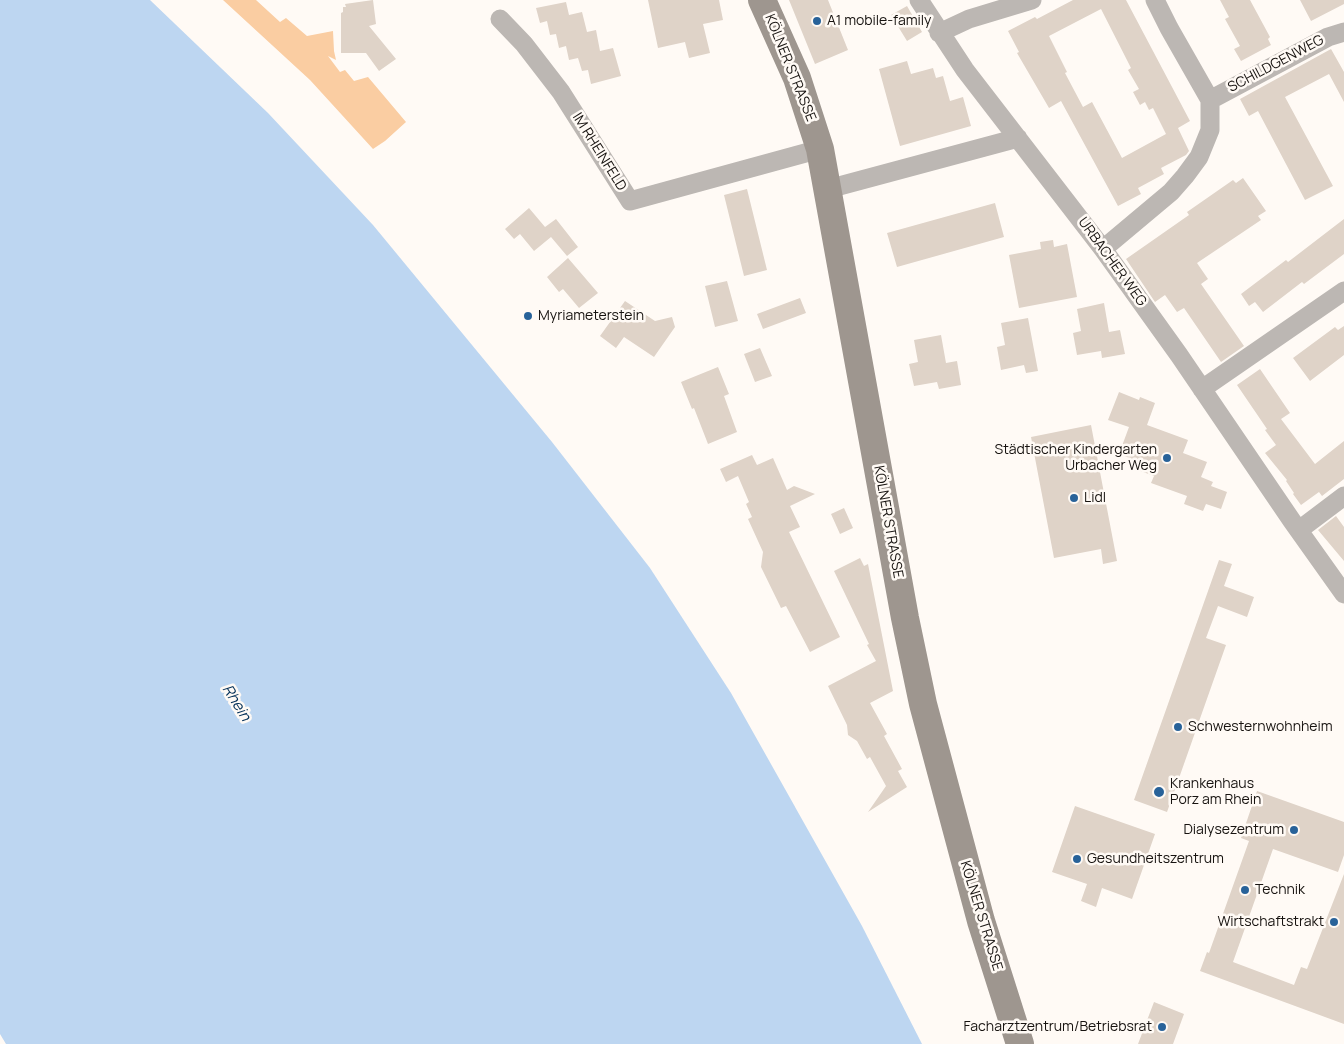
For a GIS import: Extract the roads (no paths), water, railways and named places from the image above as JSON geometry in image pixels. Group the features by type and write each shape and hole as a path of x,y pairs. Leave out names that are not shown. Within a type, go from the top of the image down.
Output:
{"main road":[{"name":"KÖLNER STRASSE","path":"762,0 797,78 820,148 905,618 923,704 981,921 1020,1044"}],"street":[{"name":"URBACHER WEG","path":"919,0 965,70 1103,249 1344,594"},
{"path":"939,33 969,19 1032,0"},
{"path":"1103,249 1171,192 1199,157 1210,130 1210,100 1156,0"},
{"name":"IM RHEINFELD","path":"500,19 524,44 562,92 630,201 820,148"},
{"name":"SCHILDGENWEG","path":"1210,100 1328,37 1344,32"},
{"path":"828,188 1018,138"},
{"path":"1202,389 1344,291"},
{"path":"1299,530 1344,496"}],"water":[{"name":"Rhein","path":"0,0 150,0 268,113 373,225 552,442 650,568 731,693 862,926 922,1044 6,1044 0,1034"}],"place":[{"name":"A1 mobile-family","path":"817,21"},
{"name":"Myriameterstein","path":"528,316"},
{"name":"Städtischer Kindergarten Urbacher Weg","path":"1167,458"},
{"name":"Lidl","path":"1074,498"},
{"name":"Schwesternwohnheim","path":"1178,727"},
{"name":"Krankenhaus Porz am Rhein","path":"1159,792"},
{"name":"Dialysezentrum","path":"1294,830"},
{"name":"Gesundheitszentrum","path":"1077,859"},
{"name":"Technik","path":"1245,890"},
{"name":"Wirtschaftstrakt","path":"1334,922"},
{"name":"Facharztzentrum/Betriebsrat","path":"1162,1027"}]}
